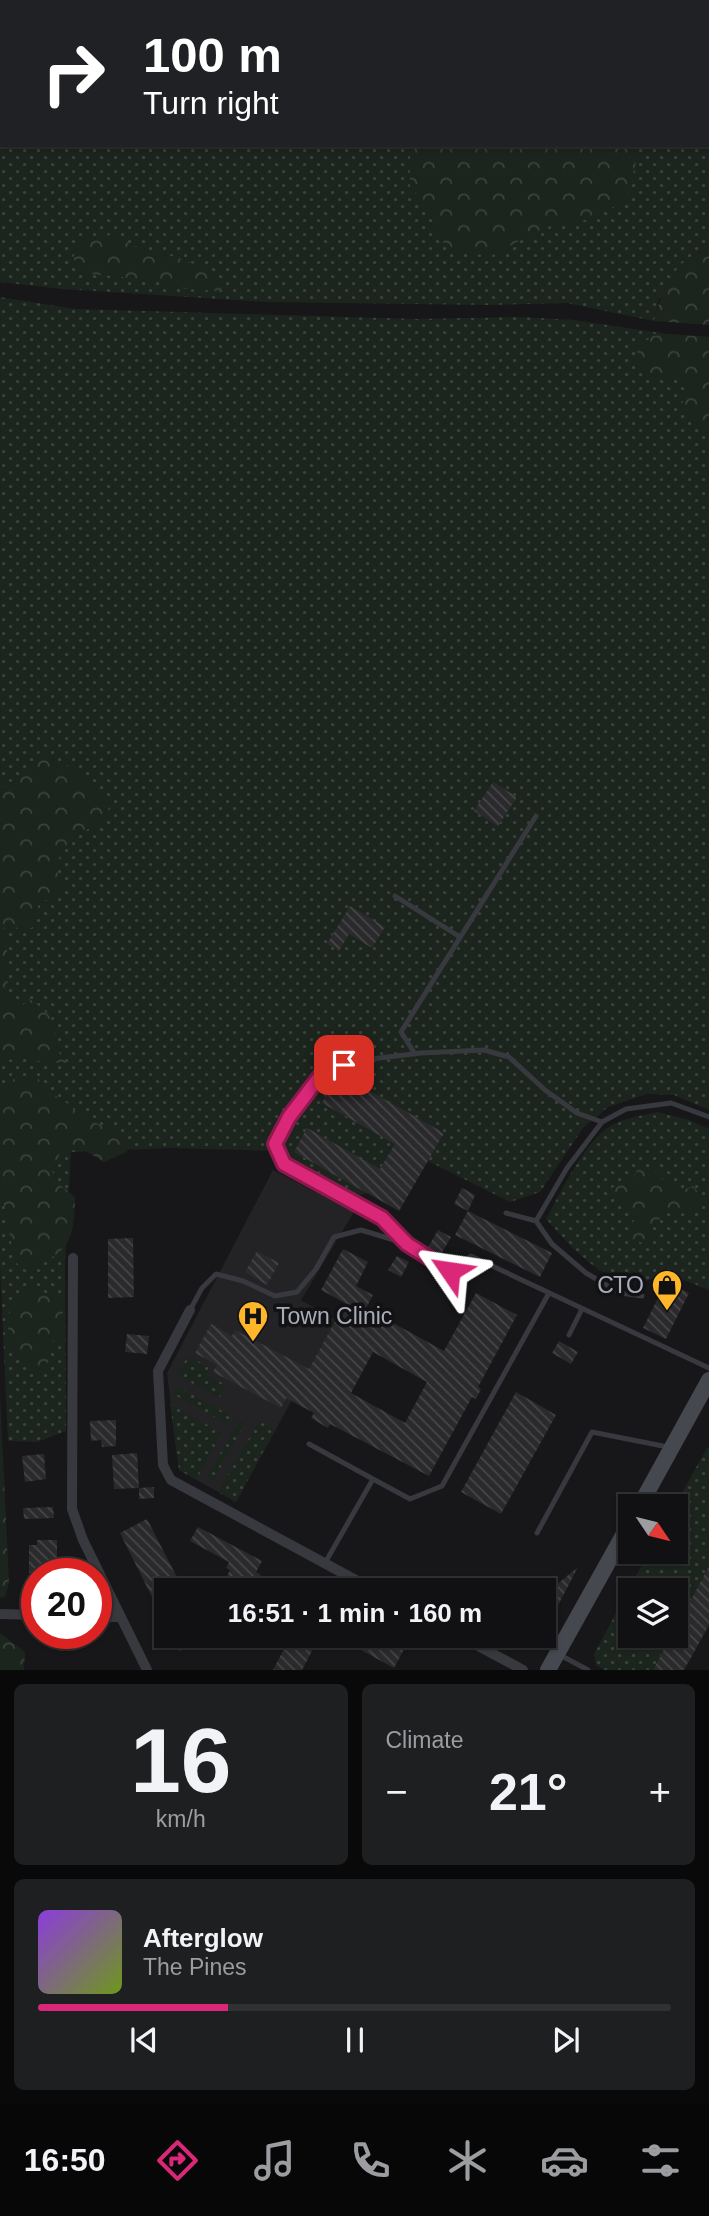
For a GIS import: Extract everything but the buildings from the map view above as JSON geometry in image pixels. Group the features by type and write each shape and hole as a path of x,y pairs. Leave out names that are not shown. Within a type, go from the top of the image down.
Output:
{"street":[{"path":"73,1258 72,1509 83,1540 147,1670"},
{"path":"190,1310 158,1371 163,1465 171,1480 352,1578"},
{"path":"646,1494 709,1380"},
{"path":"548,1670 618,1545"},
{"path":"0,1615 21,1615"},
{"path":"112,1617 121,1617"},
{"path":"482,1648 523,1670"}],"lane":[{"path":"415,1054 401,1032 536,816"},
{"path":"395,896 460,937"},
{"path":"602,1122 577,1113 545,1090 509,1058 484,1050 415,1054 363,1060 324,1071 289,1117 275,1144 284,1164 382,1218 407,1244 450,1271 471,1256 709,1368"},
{"path":"536,1221 567,1168 602,1122 625,1109 671,1103 709,1118"},
{"path":"506,1213 536,1221 552,1244 586,1273 620,1293 642,1296"},
{"path":"190,1310 202,1288 216,1274 243,1281 275,1296 297,1292 316,1269 334,1237 361,1230 407,1244"},
{"path":"309,1444 410,1499 442,1486 549,1293"},
{"path":"569,1335 582,1309"},
{"path":"537,1533 592,1432 671,1448"},
{"path":"325,1563 373,1479"},
{"path":"558,1654 588,1670"}],"shaded area":[{"name":"Town Clinic","path":"273,1170 354,1212 301,1300 336,1320 236,1502 179,1470 167,1373"}],"green space":[{"path":"0,147 709,147 709,250 698,252 659,299 654,321 567,303 488,305 267,302 63,289 0,282"},
{"path":"410,147 638,147 639,151 626,200 591,219 546,227 491,256 459,252 438,239 432,211 410,187"},
{"path":"111,235 144,250 176,257 207,269 225,282 220,291 186,289 151,280 81,273 73,257 85,238"},
{"path":"709,250 709,325 654,321 672,276 687,259"},
{"path":"0,297 75,309 416,319 521,317 574,320 668,334 709,337 709,1110 674,1095 647,1094 608,1107 583,1128 540,1192 510,1202 428,1161 443,1133 412,1115 367,1193 357,1196 306,1170 283,1151 168,1148 71,1152 65,1262 66,1431 37,1442 8,1441 0,1265"},
{"path":"668,334 709,337 709,435 702,435 693,418 680,405 687,397 683,385 672,377 653,382 638,366 637,347 653,336"},
{"path":"39,753 79,774 110,806 99,824 72,837 53,868 64,880 60,897 39,902 34,926 23,934 13,924 4,928 8,994 18,1010 29,999 42,1008 55,1023 56,1048 66,1063 26,1058 0,1061 0,788 25,774"},
{"path":"38,1077 44,1092 62,1099 86,1118 122,1134 127,1152 104,1162 79,1147 62,1151 51,1169 60,1185 75,1197 73,1225 66,1244 60,1251 27,1271 15,1262 0,1185 0,1087 14,1079"},
{"path":"658,1112 689,1120 709,1129 709,1290 666,1273 648,1280 630,1281 614,1277 584,1258 546,1219 573,1171 597,1137 618,1122"},
{"path":"640,1166 654,1168 657,1175 679,1192 693,1186 703,1198 678,1216 668,1213 650,1226 651,1237 643,1243 629,1239 632,1223 639,1216 611,1189 631,1180"},
{"path":"21,1289 43,1292 62,1303 64,1332 50,1344 48,1363 37,1374 21,1361 7,1342 10,1310"},
{"path":"188,1356 211,1368 207,1375 226,1385 219,1398 177,1375"},
{"path":"177,1386 231,1416 227,1424 173,1394"},
{"path":"0,1395 9,1583 5,1597 0,1598"},
{"path":"170,1404 222,1433 196,1480 179,1470"},
{"path":"239,1420 245,1423 213,1481 207,1477"},
{"path":"259,1421 275,1430 236,1502 218,1492"},
{"path":"709,1448 709,1566 688,1605 688,1578 635,1578 643,1564 688,1564 688,1494 681,1494"},
{"path":"618,1609 618,1648 665,1648 653,1670 605,1670 596,1665 594,1654"},
{"path":"0,1633 25,1652 24,1670 0,1670"}],"place":[{"name":"СТО","path":"667,1312"},
{"name":"Town Clinic","path":"253,1343"}],"route":[{"path":"344,1065 324,1071 289,1117 275,1144 284,1164 382,1218 407,1244 450,1271"}]}
